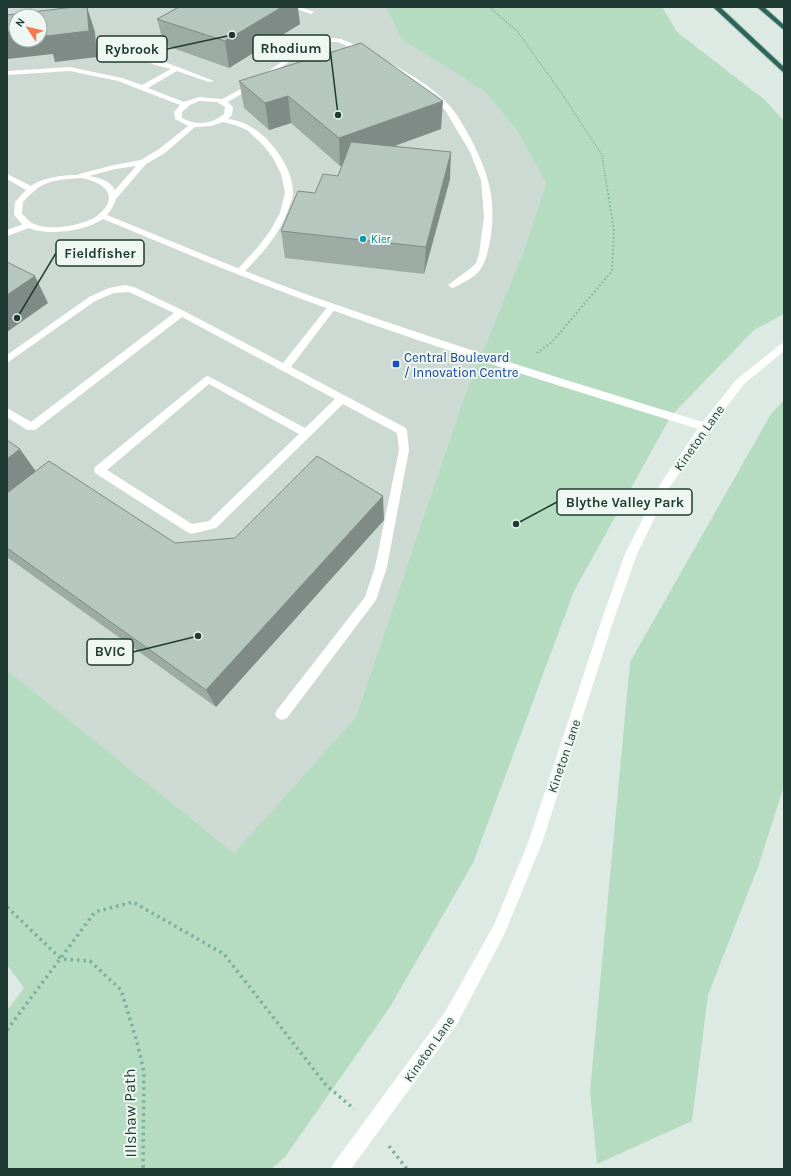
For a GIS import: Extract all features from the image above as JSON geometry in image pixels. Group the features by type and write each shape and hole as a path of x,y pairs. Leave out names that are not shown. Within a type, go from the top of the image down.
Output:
{"highway":[{"path":"716,7 784,71"},
{"path":"760,7 784,28"}],"street":[{"path":"293,7 311,12"},
{"path":"186,25 140,52 141,55 176,70 210,81"},
{"path":"224,102 255,84 308,45 319,40 331,39 347,43 378,58 426,88 445,106 459,126 483,172 487,190 488,224 480,264 466,278 452,285"},
{"path":"7,73 70,69 120,79 185,104"},
{"path":"143,88 176,70"},
{"path":"211,99 224,102 230,110 228,115 223,120 209,125 193,125 185,122 178,116 178,112 185,104 199,100 211,99"},
{"path":"223,120 238,122 261,137 280,162 290,192 284,213 276,228 261,250 239,272"},
{"path":"82,176 114,167 142,162 162,151 193,125"},
{"path":"113,197 106,183 95,178 82,176 50,179 31,189 19,202 18,214 29,225 42,229 65,229 83,225 102,216 112,202 113,197 142,162"},
{"path":"7,176 31,189"},
{"path":"102,216 239,272 332,307 431,341 517,367 705,428"},
{"path":"7,234 29,225"},
{"path":"7,360 92,299 112,290 125,288 131,289 181,313 286,368 402,431 404,450 381,567 370,600 282,714"},
{"path":"286,368 312,330 332,307"},
{"path":"7,412 31,427 181,313"},
{"name":"Kineton Lane","path":"340,1169 374,1125 451,1018 499,930 535,843 589,682 608,619 631,554 665,486 705,428 740,382 784,346"},
{"path":"306,433 208,379 99,470 191,529 212,526 342,398"}],"path":[{"path":"489,7 518,32 562,94 602,155 614,231 612,271 552,342 517,367"},
{"path":"7,1030 95,912 133,902 224,954 326,1085 374,1125 407,1169"},
{"path":"7,907 61,959"},
{"name":"Illshaw Path","path":"61,959 90,961 121,990 137,1042 144,1072 143,1169"}],"shaded area":[{"path":"7,7 386,7 402,40 486,93 516,129 546,183 524,250 462,403 356,717 234,853 7,670"}],"green space":[{"path":"386,7 662,7 677,32 765,100 784,121 784,314 754,330 671,416 574,591 473,863 390,1007 285,1157 271,1169 7,1169 7,1010 24,988 7,965 7,670 234,853 356,717 462,403 524,250 546,183 516,129 486,93 402,40"},
{"path":"784,400 784,786 758,867 708,995 692,1121 597,1164 590,1091 630,662 771,414"}],"building":[{"path":"87,7 89,31 48,36 48,10"},
{"path":"179,7 282,7 225,41 157,19"},
{"path":"7,15 8,15 7,32"},
{"path":"361,43 443,101 339,138 288,96 265,103 239,81"},
{"name":"Kier","path":"351,142 451,152 426,247 281,231 298,191 315,193 323,174 338,176"},
{"path":"7,262 35,276 7,295"},
{"path":"7,440 20,449 7,459"},
{"path":"317,456 383,496 206,690 7,548 7,493 49,461 175,543 235,538"}],"place":[{"name":"Rybrook","path":"232,35"},
{"name":"Rhodium","path":"338,115"},
{"name":"Kier","path":"363,239"},
{"name":"Fieldfisher","path":"17,318"},
{"name":"Central Boulevard / Innovation Centre","path":"396,364"},
{"name":"Blythe Valley Park","path":"516,524"},
{"name":"BVIC","path":"198,636"}]}
